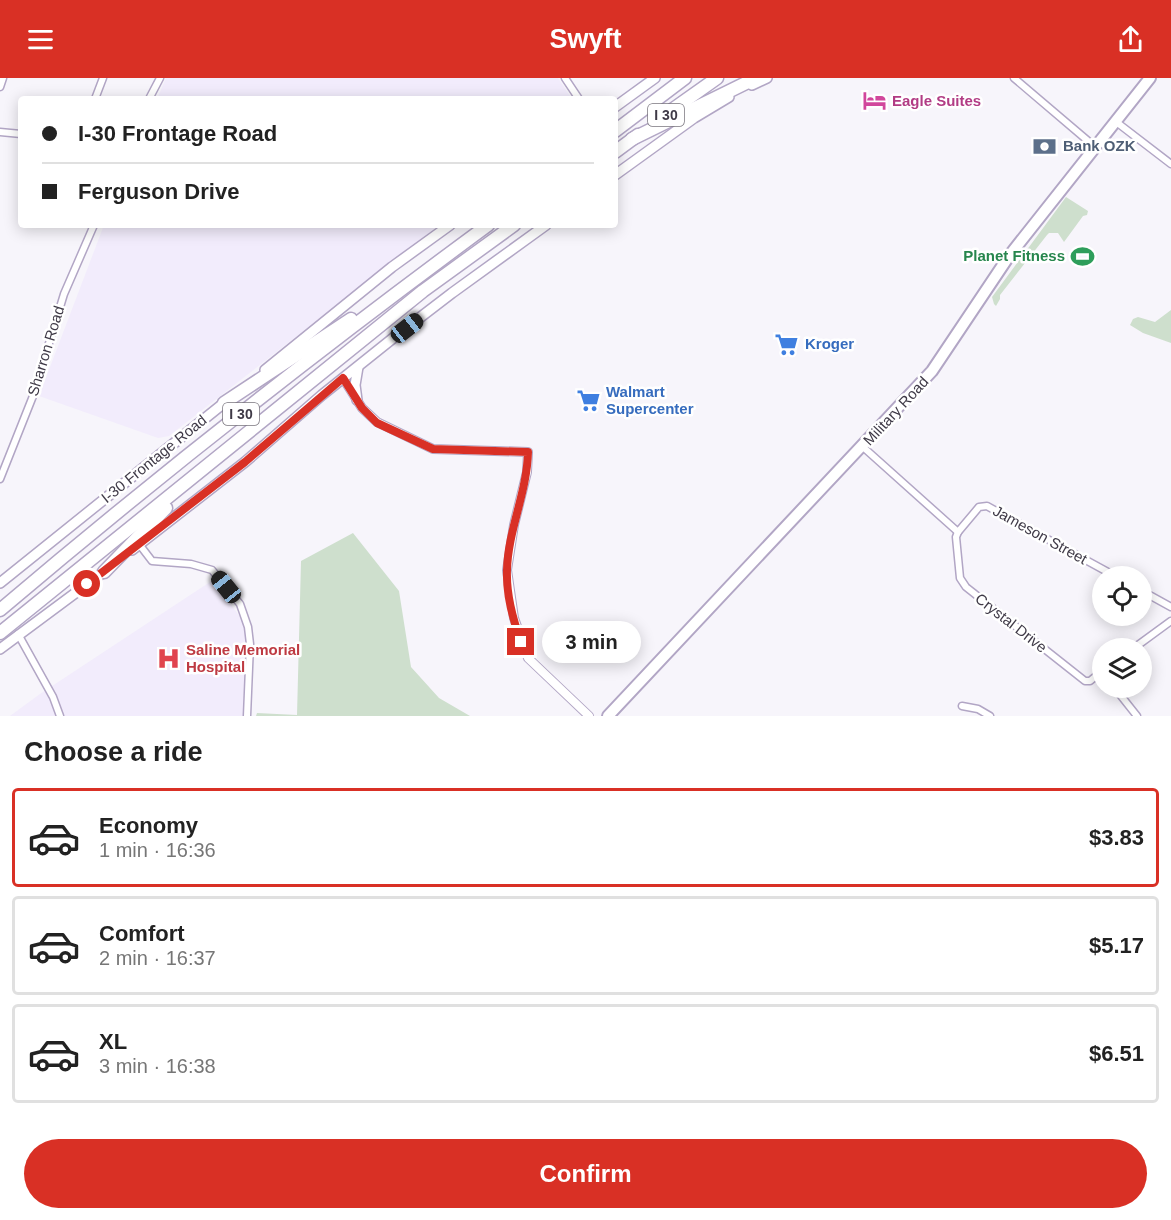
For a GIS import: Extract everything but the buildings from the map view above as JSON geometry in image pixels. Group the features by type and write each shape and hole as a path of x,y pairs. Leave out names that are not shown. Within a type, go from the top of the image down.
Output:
{"highway":[{"name":"I 30","path":"618,129 685,78"},
{"name":"I 30","path":"618,150 717,78"},
{"path":"632,139 756,78"},
{"name":"I 30","path":"0,610 73,548 376,307 484,228"},
{"name":"I 30","path":"0,633 423,291 510,228"},
{"path":"224,404 346,322 376,307"},
{"path":"104,572 199,473"}],"main road":[{"path":"618,105 655,78"},
{"path":"618,173 694,118 767,78"},
{"name":"Military Road","path":"608,716 932,371 1009,256 1150,78"},
{"name":"I-30 Frontage Road","path":"0,583 392,267 446,228"},
{"path":"0,649 104,572 245,462 358,366 452,293 542,228"},
{"path":"357,400 355,385 358,366"}],"street":[{"path":"0,87 3,78"},
{"path":"96,96 103,78"},
{"path":"151,96 160,78"},
{"path":"565,78 577,96"},
{"path":"1014,78 1094,146"},
{"path":"1115,121 1171,164"},
{"path":"0,132 18,134"},
{"name":"Sharron Road","path":"0,479 33,396 64,294 93,228"},
{"path":"343,378 357,400 377,423 433,449 528,452 527,472 514,525 507,570 514,618 528,658 589,716"},
{"path":"863,447 958,532"},
{"name":"Jameson Street","path":"958,532 979,507 987,506 1097,566"},
{"name":"Crystal Drive","path":"958,532 956,537 960,578 966,587 1085,681 1092,680"},
{"path":"139,544 152,561 191,564 212,570 240,604 248,627 250,644 247,716"},
{"path":"1152,597 1171,607"},
{"path":"1148,638 1171,621"},
{"path":"18,634 53,697 60,716"},
{"path":"1123,698 1137,716"},
{"path":"962,706 990,716"}],"shaded area":[{"path":"166,78 558,78 570,96 158,96"},
{"path":"103,228 435,228 169,436 158,438 39,396"},
{"name":"Saline Memorial Hospital","path":"213,580 246,625 243,716 10,716 40,694"}],"green space":[{"path":"1066,197 1088,211 1087,215 1083,216 1064,242 1058,233 1047,235 1000,295 996,306 992,297"},
{"path":"1171,310 1171,343 1143,333 1130,325 1133,319 1138,317 1155,322"},
{"path":"353,533 399,591 411,667 439,698 470,716 256,716 257,713 297,715 301,561"}],"place":[{"name":"Eagle Suites","path":"874,101"},
{"name":"Bank OZK","path":"1045,146"},
{"name":"Planet Fitness","path":"1083,256"},
{"name":"Kroger","path":"787,344"},
{"name":"Walmart Supercenter","path":"588,401"},
{"name":"Saline Memorial Hospital","path":"168,659"}],"route":[{"path":"87,584 245,462 343,378 362,408 377,423 433,449 528,452 527,472 514,525 507,570 510,602 521,642"}]}
